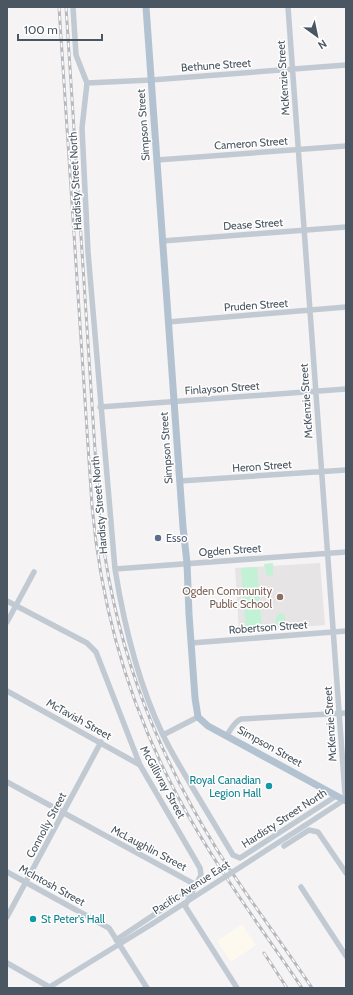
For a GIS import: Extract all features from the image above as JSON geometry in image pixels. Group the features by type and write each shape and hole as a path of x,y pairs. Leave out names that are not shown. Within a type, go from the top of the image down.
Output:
{"main road":[{"name":"Simpson Street","path":"146,7 162,241 187,564 195,698 198,717 208,726 227,735 336,796 345,797"}],"street":[{"name":"Hardisty Street North","path":"73,7 76,55 87,83 82,128 88,252 115,569 120,601 132,648 149,702 163,735 236,857 240,858 336,796"},
{"name":"McKenzie Street","path":"288,7 345,797"},
{"name":"Bethune Street","path":"87,83 151,80 346,65"},
{"name":"Cameron Street","path":"157,160 346,146"},
{"name":"Dease Street","path":"162,241 346,227"},
{"name":"Pruden Street","path":"168,322 346,307"},
{"name":"Finlayson Street","path":"100,407 346,388"},
{"name":"Heron Street","path":"180,481 346,470"},
{"name":"Ogden Street","path":"115,569 346,552"},
{"path":"7,622 34,572"},
{"path":"7,601 16,606"},
{"name":"McGillivray Street","path":"16,606 87,643 97,655 140,765 200,868 201,875 195,886"},
{"name":"Robertson Street","path":"191,643 346,631"},
{"name":"McTavish Street","path":"7,691 140,765"},
{"path":"227,735 233,726 241,719 346,713"},
{"path":"163,735 198,717"},
{"name":"Connolly Street","path":"7,917 101,742"},
{"name":"McLaughlin Street","path":"7,782 195,886"},
{"name":"Pacific Avenue East","path":"50,988 117,942 152,924 304,826 345,797"},
{"path":"284,846 309,830 318,832 346,873"},
{"name":"McIntosh Street","path":"7,872 109,928 147,988"},
{"path":"117,942 195,886"},
{"path":"195,886 186,906 237,988"},
{"path":"301,887 346,956"},
{"path":"7,963 50,988"}],"shaded area":[{"name":"Ogden Community Public School","path":"320,563 325,625 239,632 235,568"},
{"path":"242,924 256,945 231,962 217,941"}],"green space":[{"path":"273,563 273,575 267,576 264,564"},
{"path":"257,567 259,591 243,593 241,568"},
{"path":"259,593 262,630 246,631 243,595"},
{"path":"280,613 285,615 285,625 275,625 276,617"}],"railway":[{"path":"59,7 92,506 96,544 110,618 131,691 160,761 177,795 221,869 302,988"},
{"path":"66,7 99,511 113,601 124,644 138,686 153,727 172,768 216,848 239,884 312,988"},
{"path":"264,953 287,988"}],"place":[{"name":"Esso","path":"158,538"},
{"name":"Ogden Community Public School","path":"280,597"},
{"name":"Royal Canadian Legion Hall","path":"269,786"},
{"name":"St Peter's Hall","path":"33,919"}]}
